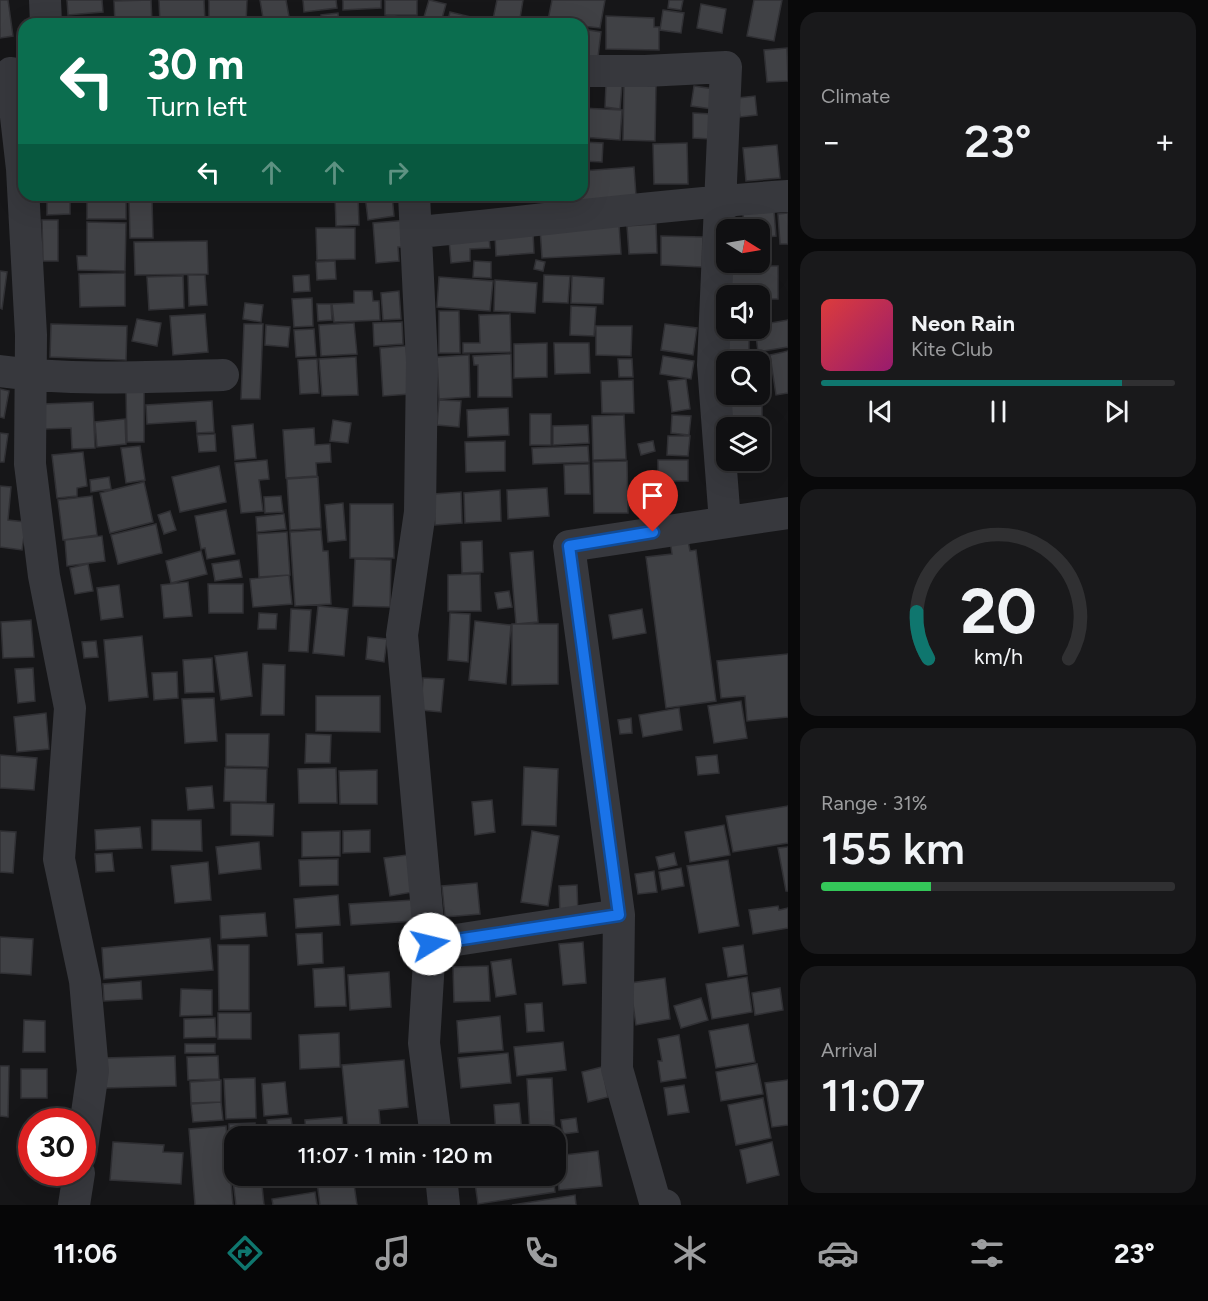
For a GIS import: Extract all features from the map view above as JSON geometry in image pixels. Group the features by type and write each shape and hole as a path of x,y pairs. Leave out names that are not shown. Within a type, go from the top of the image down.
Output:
{"street":[{"path":"45,0 46,18"},
{"path":"588,70 645,71 726,67 712,365 724,522"},
{"path":"12,73 18,131"},
{"path":"418,232 558,219 719,200 788,196"},
{"path":"24,201 31,335 30,464 44,576 70,708 59,859 85,981 93,1071 88,1108"},
{"path":"415,201 418,232 422,362 420,512 402,635 430,944 424,1043 435,1126"},
{"path":"0,371 30,375 128,378 223,375"},
{"path":"665,1205 655,1202 617,1068 619,915 569,546 788,513"},
{"path":"430,944 619,915"},
{"path":"74,1205 77,1186"},
{"path":"442,1186 444,1205"}],"building":[{"path":"0,0 8,0 13,36 0,38"},
{"path":"67,0 102,0 103,12 68,15"},
{"path":"151,0 152,18 115,18 114,1"},
{"path":"159,0 204,0 205,18 160,18"},
{"path":"209,0 247,0 246,18 209,18"},
{"path":"260,0 286,0 289,18 263,18"},
{"path":"303,0 336,0 337,8 304,12"},
{"path":"343,0 381,0 381,8 343,10"},
{"path":"385,0 417,0 417,15 385,15"},
{"path":"429,0 446,4 442,18 424,17"},
{"path":"497,0 523,0 520,18 493,18"},
{"path":"552,0 605,0 600,28 588,27 588,18 548,18"},
{"path":"669,0 683,0 681,10 668,8"},
{"path":"754,0 782,0 774,41 747,36"},
{"path":"701,4 726,9 722,33 697,28"},
{"path":"663,10 684,13 681,33 660,30"},
{"path":"450,12 475,18 448,18"},
{"path":"338,13 338,18 321,18 321,15"},
{"path":"387,16 417,18 387,18"},
{"path":"606,16 654,18 654,27 659,27 659,50 606,49"},
{"path":"588,30 601,32 598,57 588,56"},
{"path":"787,48 788,81 767,82 764,50"},
{"path":"606,84 622,85 620,109 605,107"},
{"path":"624,86 656,86 655,141 623,140"},
{"path":"694,86 714,89 712,109 691,106"},
{"path":"755,96 757,115 740,117 738,98"},
{"path":"588,108 622,110 620,140 588,137"},
{"path":"693,113 712,114 711,139 693,138"},
{"path":"588,142 603,143 602,162 588,161"},
{"path":"687,143 688,184 654,184 653,144"},
{"path":"777,145 780,178 746,181 743,148"},
{"path":"634,167 636,196 588,200 588,171"},
{"path":"47,201 70,201 70,214 47,215"},
{"path":"87,201 126,201 126,219 87,219"},
{"path":"129,201 152,201 153,238 130,238"},
{"path":"335,201 358,201 359,225 336,226"},
{"path":"366,201 393,201 394,216 368,220"},
{"path":"774,211 776,236 770,237 770,219 743,219 743,213"},
{"path":"788,213 788,244 780,244 778,214"},
{"path":"42,220 58,220 58,261 43,261"},
{"path":"408,220 410,247 398,247 399,261 376,263 373,223"},
{"path":"87,222 126,223 125,271 78,270 77,256 87,256"},
{"path":"619,224 621,254 542,258 540,228"},
{"path":"656,224 657,253 629,254 627,226"},
{"path":"316,228 355,228 355,259 317,260"},
{"path":"533,232 534,253 496,256 495,235"},
{"path":"661,236 703,237 702,267 661,265"},
{"path":"489,237 490,248 470,249 470,261 451,263 449,240"},
{"path":"207,241 208,274 135,275 134,242"},
{"path":"536,260 545,262 543,271 534,269"},
{"path":"335,261 336,279 317,280 316,262"},
{"path":"474,261 491,262 491,278 473,277"},
{"path":"770,266 778,266 778,299 770,299 770,285 730,285 730,273 770,273"},
{"path":"0,271 7,272 2,309 0,308"},
{"path":"125,273 125,306 80,307 79,274"},
{"path":"188,275 205,275 207,305 189,306"},
{"path":"309,275 310,291 294,292 293,276"},
{"path":"544,275 570,276 568,303 543,302"},
{"path":"183,276 184,308 149,310 147,277"},
{"path":"572,276 604,278 603,304 571,303"},
{"path":"439,277 493,281 490,311 437,307"},
{"path":"495,280 537,283 535,313 494,311"},
{"path":"354,291 372,291 373,301 379,301 380,320 334,322 332,304 354,303"},
{"path":"399,291 401,319 383,320 381,293"},
{"path":"312,298 313,326 294,327 292,299"},
{"path":"245,303 263,305 261,322 243,319"},
{"path":"317,304 331,304 332,320 318,321"},
{"path":"571,306 596,307 594,336 570,335"},
{"path":"439,311 459,311 460,353 439,353"},
{"path":"205,314 208,352 173,355 170,316"},
{"path":"510,314 511,352 463,353 463,343 480,343 479,315"},
{"path":"137,319 161,323 157,346 132,341"},
{"path":"788,320 788,347 758,351 756,339 770,339 770,323"},
{"path":"402,322 403,344 374,346 373,323"},
{"path":"354,323 357,354 321,356 319,325"},
{"path":"51,324 127,326 126,360 50,357"},
{"path":"244,324 263,324 260,399 241,399"},
{"path":"665,324 697,328 693,355 661,350"},
{"path":"266,325 290,327 288,347 265,345"},
{"path":"596,326 632,326 631,356 596,355"},
{"path":"314,329 316,356 296,357 294,330"},
{"path":"725,339 749,339 749,351 724,351"},
{"path":"547,343 547,377 514,378 514,344"},
{"path":"554,343 589,343 590,373 555,374"},
{"path":"406,346 410,394 383,396 380,348"},
{"path":"788,351 788,393 776,395 770,355"},
{"path":"511,354 512,397 478,397 478,365 474,365 473,356"},
{"path":"469,355 470,397 439,399 437,357"},
{"path":"663,356 694,361 691,379 660,374"},
{"path":"356,357 358,395 322,396 319,359"},
{"path":"317,359 319,393 300,394 298,360"},
{"path":"618,359 632,359 633,377 619,377"},
{"path":"686,379 690,409 672,412 668,381"},
{"path":"633,380 634,413 602,413 601,381"},
{"path":"0,389 9,391 4,418 0,417"},
{"path":"144,389 144,442 127,442 126,390"},
{"path":"439,400 461,401 459,427 437,425"},
{"path":"212,401 214,432 197,433 196,421 147,424 146,405"},
{"path":"93,402 95,448 72,449 71,428 44,429 43,404"},
{"path":"727,405 762,405 762,417 727,417"},
{"path":"508,408 509,435 468,437 467,410"},
{"path":"530,414 551,414 551,445 530,445"},
{"path":"624,415 626,459 593,460 592,416"},
{"path":"672,415 691,416 689,435 671,433"},
{"path":"125,419 126,444 97,447 95,422"},
{"path":"333,420 351,423 348,443 330,441"},
{"path":"253,424 256,458 235,460 232,426"},
{"path":"588,425 589,443 553,445 553,426"},
{"path":"314,428 315,445 330,444 331,462 316,463 317,476 286,478 283,430"},
{"path":"0,433 8,434 4,462 0,462"},
{"path":"215,434 216,451 199,452 197,435"},
{"path":"668,436 690,436 688,456 667,455"},
{"path":"505,441 505,471 466,472 465,442"},
{"path":"653,441 655,451 641,455 638,444"},
{"path":"140,446 145,480 126,483 121,448"},
{"path":"588,446 589,462 533,464 532,448"},
{"path":"83,452 87,486 77,488 77,496 57,498 52,455"},
{"path":"267,460 269,479 259,480 263,511 241,513 235,463"},
{"path":"658,460 688,460 688,481 658,481"},
{"path":"627,461 628,513 594,513 593,462"},
{"path":"589,464 590,494 565,494 564,465"},
{"path":"219,466 226,502 180,512 172,477"},
{"path":"109,477 111,489 91,492 90,480"},
{"path":"318,477 321,528 290,530 287,479"},
{"path":"144,482 153,522 110,533 100,493"},
{"path":"0,486 11,487 8,520 26,522 22,550 0,547"},
{"path":"547,488 549,516 508,519 507,490"},
{"path":"500,490 501,521 465,523 464,493"},
{"path":"461,492 462,523 435,525 434,494"},
{"path":"92,496 97,535 63,540 58,500"},
{"path":"281,496 283,512 265,513 264,497"},
{"path":"640,501 661,501 662,520 640,520"},
{"path":"343,503 346,540 328,542 325,505"},
{"path":"350,504 393,504 394,558 350,558"},
{"path":"226,510 235,554 207,559 205,548 201,549 195,516"},
{"path":"170,511 176,530 164,534 158,515"},
{"path":"284,514 286,529 257,532 256,517"},
{"path":"156,524 162,553 118,564 111,535"},
{"path":"321,530 323,551 328,551 331,604 295,606 290,532"},
{"path":"287,532 290,575 259,577 257,534"},
{"path":"102,536 105,561 67,566 65,540"},
{"path":"687,536 690,551 696,550 716,701 666,708 646,557 672,554 670,539"},
{"path":"482,541 483,572 462,573 461,542"},
{"path":"201,551 207,574 171,583 166,561"},
{"path":"533,551 538,622 516,624 510,553"},
{"path":"355,559 391,560 390,607 353,606"},
{"path":"239,560 242,577 215,581 212,564"},
{"path":"88,564 93,591 75,594 70,568"},
{"path":"480,574 481,611 448,611 448,575"},
{"path":"289,575 292,604 253,607 250,579"},
{"path":"188,582 192,616 164,618 161,585"},
{"path":"208,584 243,584 243,613 209,613"},
{"path":"119,585 123,617 101,620 97,588"},
{"path":"509,591 512,607 498,609 495,593"},
{"path":"318,606 348,609 344,656 313,653"},
{"path":"291,609 311,610 308,652 289,651"},
{"path":"642,609 646,633 613,639 609,615"},
{"path":"259,613 277,614 276,629 258,629"},
{"path":"450,613 470,614 468,662 448,660"},
{"path":"31,620 34,657 3,658 1,622"},
{"path":"475,621 511,625 506,684 469,680"},
{"path":"512,624 558,624 558,684 512,685"},
{"path":"142,636 148,697 109,701 104,640"},
{"path":"368,637 387,639 384,662 366,659"},
{"path":"96,641 98,657 84,658 82,642"},
{"path":"247,652 252,696 221,700 215,656"},
{"path":"788,654 788,717 747,721 745,696 721,698 717,661"},
{"path":"212,658 214,692 185,693 183,660"},
{"path":"263,664 285,665 284,715 261,715"},
{"path":"33,668 35,701 18,703 15,669"},
{"path":"177,672 178,698 154,700 152,673"},
{"path":"423,678 444,679 441,712 421,710"},
{"path":"316,696 380,696 380,732 316,731"},
{"path":"214,698 217,741 185,743 182,699"},
{"path":"741,701 747,738 714,743 708,706"},
{"path":"679,708 682,730 643,737 639,715"},
{"path":"46,713 49,749 17,752 14,717"},
{"path":"631,718 632,733 620,734 618,720"},
{"path":"226,734 269,734 268,767 226,766"},
{"path":"306,734 331,735 330,763 305,763"},
{"path":"0,755 37,758 34,790 0,788"},
{"path":"717,755 719,773 698,775 696,757"},
{"path":"524,767 558,769 556,826 522,825"},
{"path":"225,768 267,769 266,802 224,801"},
{"path":"336,768 337,803 299,803 298,769"},
{"path":"377,770 377,804 340,804 339,771"},
{"path":"212,786 214,808 188,810 186,788"},
{"path":"492,800 495,832 475,835 472,802"},
{"path":"231,803 274,804 273,836 231,835"},
{"path":"788,806 788,843 733,852 726,816"},
{"path":"152,820 201,820 202,851 152,850"},
{"path":"724,825 730,855 690,862 685,832"},
{"path":"140,827 142,848 96,850 95,830"},
{"path":"370,830 370,852 343,853 343,831"},
{"path":"0,831 16,832 13,873 0,872"},
{"path":"340,831 340,856 302,857 302,832"},
{"path":"532,831 559,836 548,906 521,902"},
{"path":"259,842 261,869 219,874 216,847"},
{"path":"788,847 788,891 786,891 778,848"},
{"path":"112,853 114,871 96,872 95,854"},
{"path":"674,853 677,865 659,869 656,857"},
{"path":"407,855 413,892 390,896 384,858"},
{"path":"338,859 338,885 300,886 299,860"},
{"path":"728,860 739,926 699,933 687,866"},
{"path":"208,862 211,900 175,903 171,866"},
{"path":"681,868 684,886 662,890 659,872"},
{"path":"654,871 657,892 638,894 635,874"},
{"path":"477,883 480,914 445,917 442,886"},
{"path":"577,885 578,916 560,917 559,886"},
{"path":"338,895 340,925 296,928 294,899"},
{"path":"413,900 415,921 351,925 349,904"},
{"path":"778,906 779,910 788,908 788,928 753,934 749,910"},
{"path":"265,913 267,936 221,939 220,916"},
{"path":"322,933 323,963 298,965 296,934"},
{"path":"0,937 33,939 31,975 0,973"},
{"path":"210,938 213,970 104,979 102,948"},
{"path":"583,942 586,983 563,985 559,944"},
{"path":"218,945 249,945 249,1010 219,1010"},
{"path":"743,945 747,974 728,977 723,948"},
{"path":"511,959 516,994 496,997 491,962"},
{"path":"488,966 490,1001 454,1002 453,967"},
{"path":"344,967 346,1006 315,1007 313,969"},
{"path":"389,972 391,1007 350,1010 348,975"},
{"path":"747,977 752,1012 712,1019 706,984"},
{"path":"665,978 670,1019 636,1025 630,983"},
{"path":"141,981 142,999 104,1001 103,984"},
{"path":"780,988 783,1010 755,1015 752,993"},
{"path":"181,989 212,990 212,1015 180,1016"},
{"path":"701,998 708,1020 681,1028 674,1006"},
{"path":"542,1003 544,1031 527,1032 525,1004"},
{"path":"218,1013 251,1013 251,1039 218,1039"},
{"path":"500,1016 503,1050 459,1053 457,1021"},
{"path":"215,1018 216,1037 184,1038 184,1019"},
{"path":"24,1020 45,1021 45,1052 23,1052"},
{"path":"748,1024 755,1062 716,1068 709,1031"},
{"path":"339,1033 340,1067 300,1069 299,1035"},
{"path":"679,1035 686,1078 661,1082 658,1061 662,1061 658,1039"},
{"path":"563,1042 566,1070 517,1076 514,1047"},
{"path":"185,1044 215,1044 215,1053 185,1053"},
{"path":"508,1053 511,1083 461,1088 458,1058"},
{"path":"175,1056 176,1086 105,1088 104,1058"},
{"path":"218,1056 219,1079 188,1080 187,1057"},
{"path":"404,1060 408,1107 379,1110 380,1126 348,1126 342,1065"},
{"path":"757,1064 763,1094 721,1101 716,1072"},
{"path":"0,1066 9,1066 8,1117 0,1116"},
{"path":"602,1067 608,1097 588,1102 582,1072"},
{"path":"21,1069 47,1069 47,1098 21,1098"},
{"path":"255,1078 256,1118 226,1119 224,1079"},
{"path":"552,1078 555,1126 530,1126 527,1079"},
{"path":"221,1080 221,1102 191,1103 190,1082"},
{"path":"788,1080 788,1125 772,1127 765,1083"},
{"path":"285,1082 288,1114 264,1116 262,1084"},
{"path":"684,1085 689,1112 668,1115 664,1088"},
{"path":"763,1098 771,1138 736,1145 728,1105"},
{"path":"221,1102 223,1120 193,1122 191,1104"},
{"path":"519,1103 521,1126 495,1126 494,1105"},
{"path":"342,1117 343,1126 305,1126 305,1120"},
{"path":"291,1118 292,1126 268,1126 267,1120"},
{"path":"576,1118 578,1132 566,1134 566,1126 562,1126 561,1120"},
{"path":"255,1123 255,1126 229,1126 229,1124"},
{"path":"224,1126 224,1186 231,1186 233,1205 195,1205 189,1129"},
{"path":"113,1142 164,1145 163,1152 183,1153 181,1184 110,1180"},
{"path":"772,1142 779,1175 747,1183 740,1150"},
{"path":"598,1151 602,1186 559,1190 559,1186 566,1186 566,1155"},
{"path":"234,1186 262,1186 264,1205 236,1205"},
{"path":"318,1186 354,1186 357,1205 320,1205"},
{"path":"475,1186 554,1186 555,1192 478,1204"},
{"path":"315,1192 317,1205 273,1205 272,1199"},
{"path":"575,1195 576,1205 512,1205"}],"route":[{"path":"430,944 619,915 569,546 653,532"}]}
